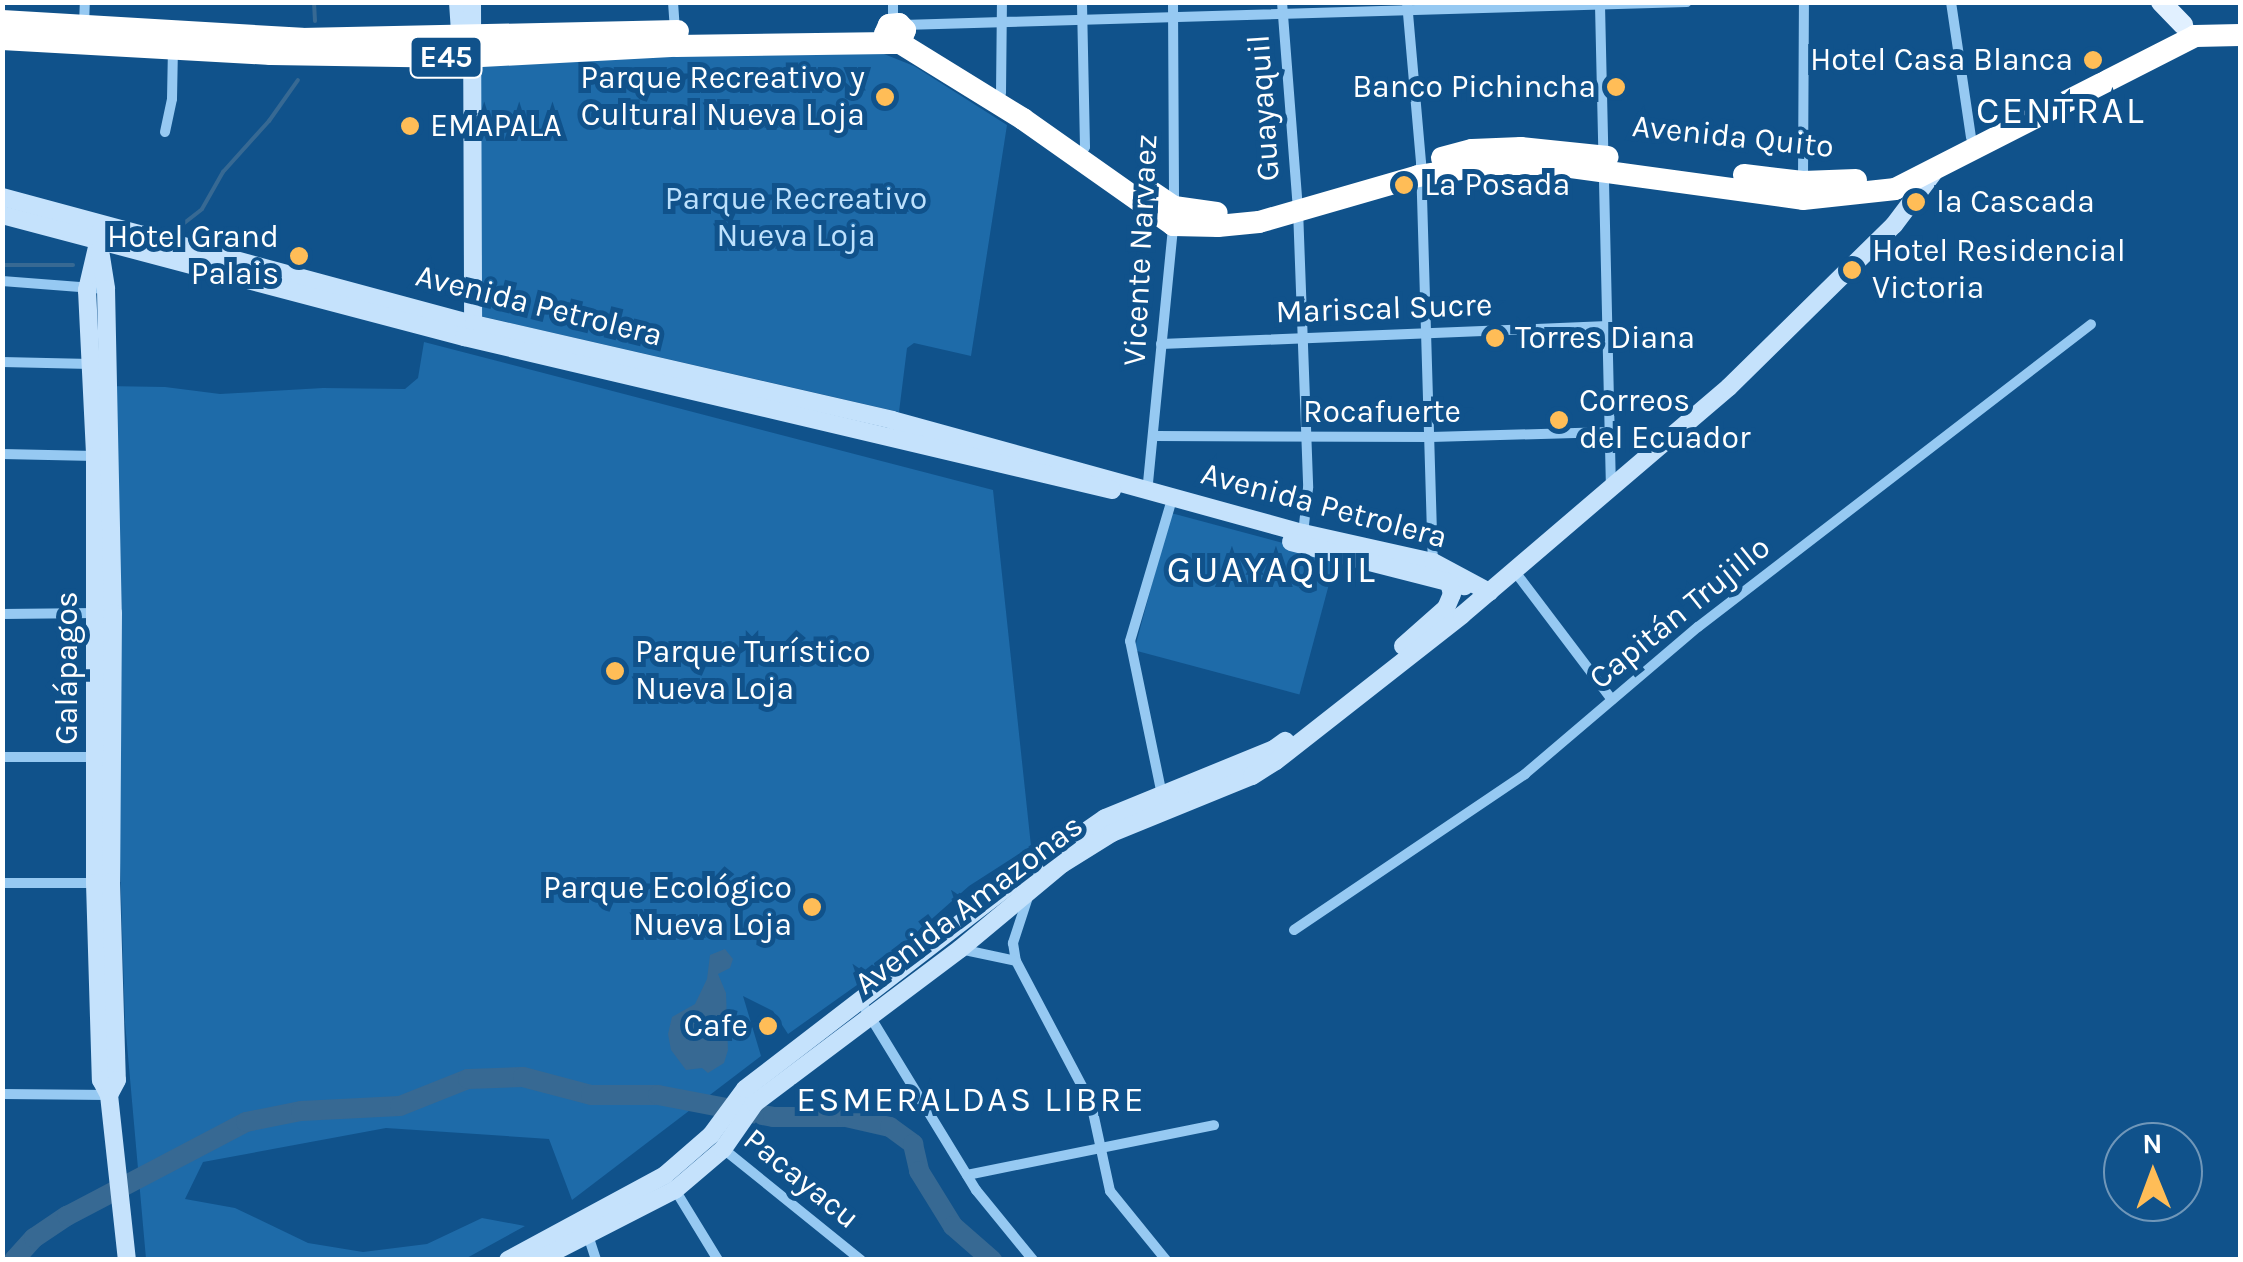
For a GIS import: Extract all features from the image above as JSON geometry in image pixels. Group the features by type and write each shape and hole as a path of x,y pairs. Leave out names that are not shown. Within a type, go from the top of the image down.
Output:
{"highway":[{"name":"E45","path":"2,21 467,47"},
{"name":"E45","path":"2,38 84,23 173,48 467,47 896,29"},
{"path":"896,29 1001,93 1081,152"},
{"path":"896,29 1173,216"},
{"name":"Avenida Quito","path":"1803,191 1890,175 2189,30"},
{"name":"Avenida Quito","path":"1173,216 1258,222 1297,201 1420,170 1492,164 1606,164 1803,191 1896,189 1934,172 2189,30"},
{"path":"2189,30 2240,35"}],"main road":[{"path":"458,2 467,47"},
{"path":"469,330 467,47 472,2"},
{"path":"2161,2 2189,30"},
{"name":"Avenida Amazonas","path":"538,1260 586,1228 670,1182 721,1137 750,1096 860,1000 1052,854 1106,818 1164,802 1276,761 1489,592 1729,387 1894,225 1934,172"},
{"name":"Avenida Petrolera","path":"2,197 100,231 469,330 892,420 1302,539"},
{"name":"Avenida Petrolera","path":"2,215 100,231"},
{"name":"Galápagos","path":"100,231 96,289 105,613 101,1080 108,1095 125,1245"},
{"name":"Galápagos","path":"98,365 95,456 105,613 97,757 103,882"},
{"name":"Avenida Petrolera","path":"1147,493 1170,506 1439,575 1489,592"},
{"name":"Avenida Amazonas","path":"750,1096 871,1017 960,949 1032,886 1164,802 1274,749 1440,617 1451,602 1439,575"},
{"name":"Avenida Petrolera","path":"1439,575 1489,592"},
{"name":"Avenida Amazonas","path":"508,1260 586,1228"}],"street":[{"path":"673,2 676,38"},
{"path":"1001,93 1002,2"},
{"path":"1081,152 1082,2"},
{"name":"Vicente Narvaez","path":"1147,493 1173,216 1174,2"},
{"name":"Guayaquil","path":"1282,2 1297,201 1308,488 1302,539"},
{"path":"896,29 1082,16 1282,16 1407,6 1687,2"},
{"path":"1803,191 1804,2"},
{"path":"1951,2 1971,138"},
{"path":"1600,5 1611,484"},
{"path":"1407,6 1420,170 1424,332 1439,575"},
{"path":"165,132 172,99 173,48"},
{"path":"2,281 96,289"},
{"name":"Capitán Trujillo","path":"1294,930 1525,774 1780,562 2090,324"},
{"name":"Mariscal Sucre","path":"1161,344 1608,326"},
{"path":"2,362 98,365"},
{"name":"Rocafuerte","path":"1155,436 1431,438 1610,432"},
{"path":"2,454 95,456"},
{"path":"1164,802 1130,641 1170,506"},
{"path":"1513,569 1612,700"},
{"path":"2,614 105,613"},
{"path":"2,757 97,757"},
{"path":"2,883 103,882"},
{"path":"1032,886 1014,943 1016,961 1084,1088 1114,1198 1166,1260"},
{"path":"960,949 1016,961"},
{"path":"860,1000 967,1175 1033,1260"},
{"path":"2,1094 108,1095"},
{"path":"967,1175 1214,1125"},
{"name":"Pacayacu","path":"721,1137 861,1260"},
{"path":"670,1182 718,1260"},
{"path":"586,1228 596,1260"}],"green space":[{"name":"Parque Recreativo Nueva Loja","path":"874,50 914,66 1007,125 971,356 914,343 907,348 899,412 480,316 479,63"},
{"path":"424,342 993,490 1031,846 969,886 857,985 788,1034 773,1011 743,996 761,1056 572,1200 549,1139 386,1128 203,1162 185,1199 235,1208 308,1243 363,1252 427,1244 482,1218 525,1226 465,1259 146,1259 125,1022 105,386 165,387 220,394 323,388 405,389 418,378"},
{"path":"1171,513 1336,557 1299,694 1134,650"}],"shaded area":[{"path":"725,949 733,959 730,968 718,974 726,993 728,1050 724,1063 708,1073 702,1068 686,1070 671,1050 668,1034 672,1017 695,1004 707,979 710,955"}],"waterway":[{"path":"314,2 315,21"},
{"path":"183,224 202,209 223,172 269,121 298,80"},
{"path":"2,265 73,265"},
{"path":"14,1260 34,1238 67,1216 246,1122 301,1111 400,1106 468,1079 523,1077 591,1095 658,1095 773,1117 846,1117 890,1127 913,1144 919,1171 953,1226 992,1260"}],"place":[{"name":"Hotel Casa Blanca","path":"2093,60"},
{"name":"Banco Pichincha","path":"1616,87"},
{"name":"Parque Recreativo y Cultural Nueva Loja","path":"885,97"},
{"name":"EMAPALA","path":"410,126"},
{"name":"La Posada","path":"1404,185"},
{"name":"la Cascada","path":"1916,202"},
{"name":"Hotel Grand Palais","path":"299,256"},
{"name":"Hotel Residencial Victoria","path":"1852,270"},
{"name":"Torres Diana","path":"1495,338"},
{"name":"Correos del Ecuador","path":"1559,420"},
{"name":"Parque Turístico Nueva Loja","path":"615,671"},
{"name":"Parque Ecológico Nueva Loja","path":"812,907"},
{"name":"Cafe","path":"768,1026"}],"district":[{"name":"CENTRAL","path":"2061,111"},
{"name":"GUAYAQUIL","path":"1272,570"},
{"name":"ESMERALDAS LIBRE","path":"971,1100"}]}
